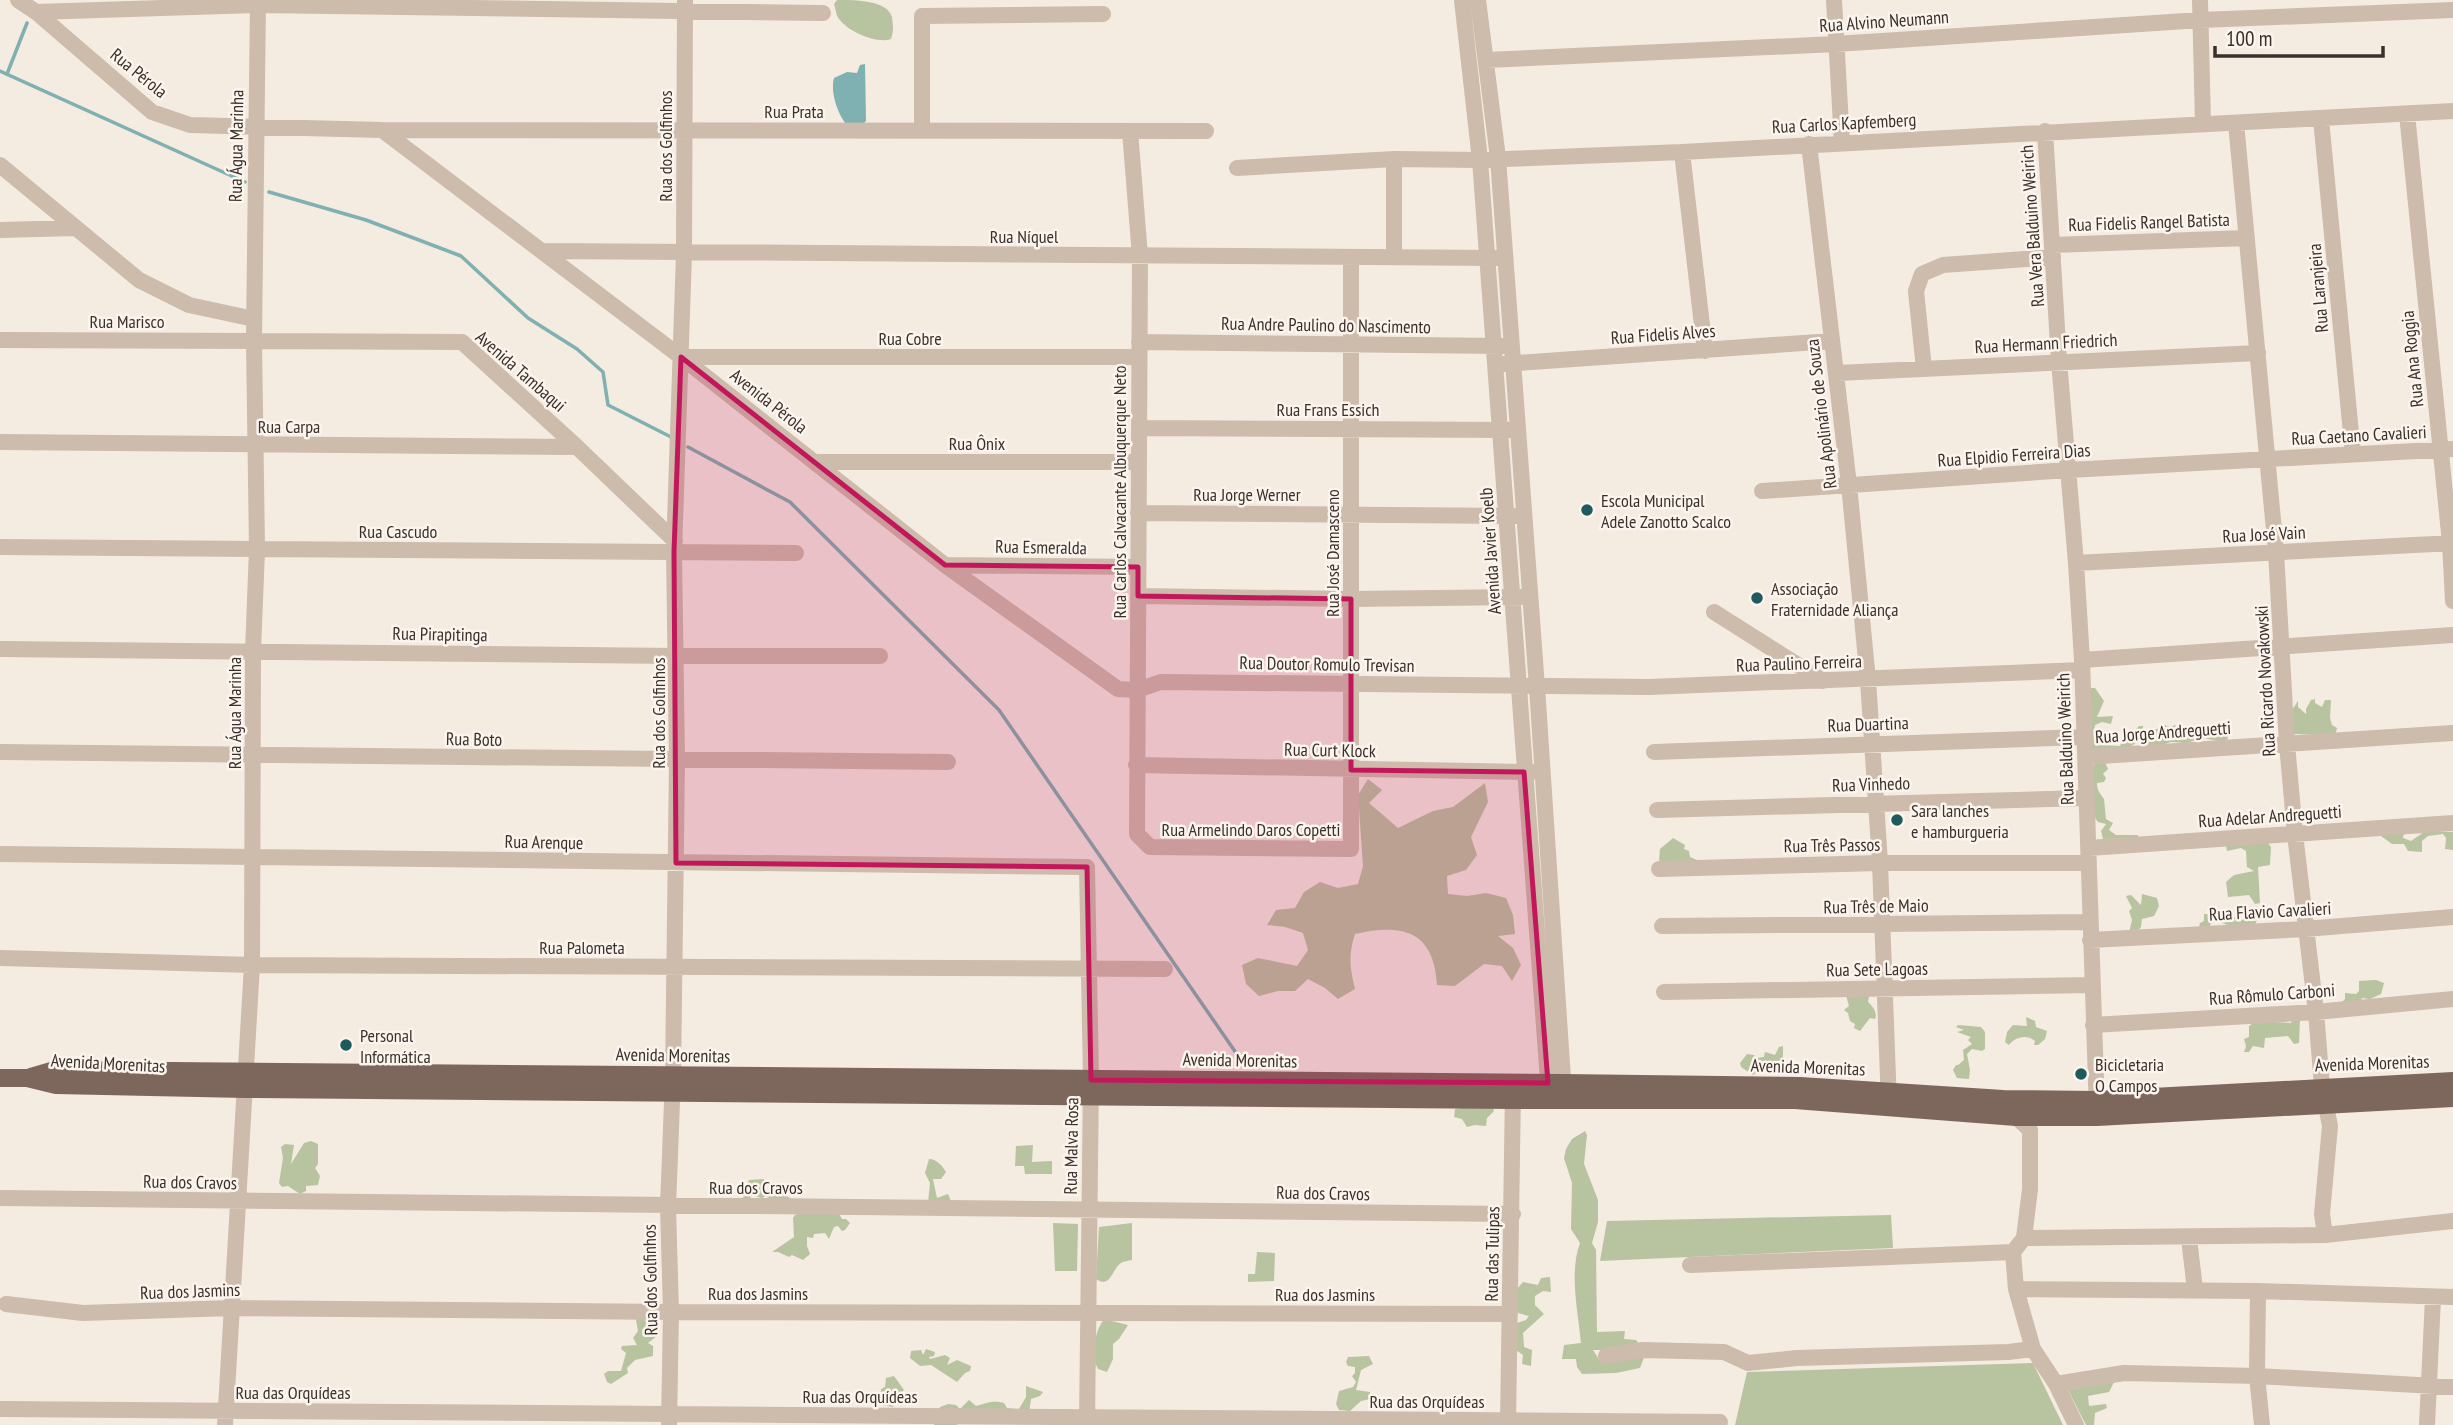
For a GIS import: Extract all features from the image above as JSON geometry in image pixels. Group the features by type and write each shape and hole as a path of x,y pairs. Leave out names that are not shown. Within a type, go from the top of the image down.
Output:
{"main road":[{"name":"Avenida Morenitas","path":"0,1078 27,1079 56,1085 245,1080 1556,1091 1795,1100 2003,1099 2097,1108"},
{"name":"Avenida Morenitas","path":"1889,1099 2016,1117 2097,1108 2323,1095 2453,1081"},
{"name":"Avenida Morenitas","path":"2323,1095 2453,1098"}],"street":[{"name":"Rua Pérola","path":"19,0 152,112 190,125 382,130"},
{"name":"Avenida Javier Koelb","path":"1462,0 1488,258 1524,772 1556,1091"},
{"name":"Avenida Javier Koelb","path":"1478,0 1498,159 1537,687 1556,1091"},
{"path":"1834,0 1842,143"},
{"path":"2200,0 2203,124"},
{"path":"36,12 258,3 685,6 823,13"},
{"name":"Rua Água Marinha","path":"225,1418 253,965 253,651 257,550 254,319 258,3"},
{"name":"Rua dos Golfinhos","path":"670,1420 668,1206 673,1084 677,761 675,547 684,253 685,6"},
{"name":"Rua Alvino Neumann","path":"1486,60 1836,44 2201,20 2453,10"},
{"path":"922,130 922,16 1103,14"},
{"name":"Rua Carlos Kapfemberg","path":"1237,168 1394,159 1480,160 1682,152 2453,111"},
{"name":"Rua Ana Roggia","path":"2407,114 2447,449 2453,601"},
{"name":"Rua Laranjeira","path":"2321,119 2353,454"},
{"name":"Rua Ricardo Novakowski","path":"2236,123 2276,552 2295,834 2323,1095 2330,1126 2322,1214 2325,1235"},
{"name":"Rua Prata","path":"382,130 1206,131"},
{"name":"Avenida Pérola","path":"382,130 817,462 945,565 1118,689 1137,690"},
{"name":"Rua Carlos Calvacante Albuquerque Neto","path":"1130,131 1140,256 1137,834 1150,848"},
{"name":"Rua Vera Balduino Weirich","path":"2045,131 2059,361"},
{"name":"Rua Apolinário de Souza","path":"1809,145 1837,373 1868,680 1880,863 1889,1099"},
{"path":"1682,152 1705,351"},
{"path":"1394,159 1394,257"},
{"path":"0,165 139,280 189,305 254,319"},
{"path":"0,230 75,228"},
{"name":"Rua Fidelis Rangel Batista","path":"1924,369 1916,291 1922,274 1943,265 2053,251 2247,238"},
{"name":"Rua Níquel","path":"543,251 1505,258"},
{"name":"Rua José Damasceno","path":"1351,257 1351,849"},
{"name":"Rua Marisco","path":"0,340 254,340"},
{"name":"Avenida Tambaqui","path":"254,340 462,342 577,447 675,547"},
{"name":"Rua Fidelis Alves","path":"1496,364 1832,341"},
{"name":"Rua Andre Paulino do Nascimento","path":"1139,349 1351,345 1512,346"},
{"name":"Rua Cobre","path":"681,357 1139,349"},
{"name":"Rua Hermann Friedrich","path":"1837,373 2258,353"},
{"name":"Rua Balduino Weirich","path":"2059,361 2082,665 2097,1108"},
{"name":"Rua Frans Essich","path":"1139,428 1518,430"},
{"name":"Rua Carpa","path":"0,442 577,447"},
{"name":"Rua Caetano Cavalieri","path":"2268,459 2447,449"},
{"name":"Rua Elpidio Ferreira Dias","path":"1762,491 2268,459"},
{"name":"Rua Ônix","path":"817,462 1138,462"},
{"name":"Rua Jorge Werner","path":"1138,513 1524,515"},
{"name":"Rua José Vain","path":"2076,563 2452,543"},
{"name":"Rua Cascudo","path":"0,547 257,550 675,547 796,553"},
{"name":"Rua Esmeralda","path":"945,565 1138,567"},
{"path":"1138,596 1351,599 1530,597"},
{"path":"1714,612 1824,681"},
{"name":"Rua Paulino Ferreira","path":"1517,686 1649,687 1868,680 2082,665 2282,646 2453,635"},
{"name":"Rua Pirapitinga","path":"0,649 880,656"},
{"name":"Rua Doutor Romulo Trevisan","path":"1137,690 1161,682 1517,686"},
{"name":"Rua Jorge Andreguetti","path":"2085,757 2453,733"},
{"name":"Rua Duartina","path":"1654,752 2084,737"},
{"name":"Rua Boto","path":"0,752 948,762"},
{"name":"Rua Curt Klock","path":"1136,765 1543,772"},
{"name":"Rua Vinhedo","path":"1657,810 2087,799"},
{"name":"Rua Adelar Andreguetti","path":"2089,855 2295,834 2453,823"},
{"name":"Rua Armelindo Daros Copetti","path":"1150,848 1351,849"},
{"name":"Rua Arenque","path":"0,854 1087,867"},
{"name":"Rua Três Passos","path":"1659,869 2089,855"},
{"name":"Rua Malva Rosa","path":"1087,867 1091,1088 1087,1421"},
{"name":"Rua Flavio Cavalieri","path":"2090,940 2305,929 2453,917"},
{"name":"Rua Três de Maio","path":"1662,926 2090,922"},
{"name":"Rua Palometa","path":"0,958 253,965 1165,969"},
{"name":"Rua Sete Lagoas","path":"1664,992 2092,985"},
{"name":"Rua Rômulo Carboni","path":"2093,1025 2316,1012 2453,999"},
{"name":"Rua das Tulipas","path":"1508,1423 1513,1092"},
{"path":"2016,1117 2030,1130 2030,1189 2024,1238 2013,1252 2016,1289 2033,1349 2056,1384 2076,1425"},
{"name":"Rua dos Cravos","path":"0,1198 1513,1214"},
{"path":"2024,1238 2325,1235 2453,1222"},
{"path":"2189,1238 2195,1290"},
{"path":"1690,1265 2013,1252"},
{"path":"2016,1289 2258,1291 2453,1297"},
{"path":"2258,1291 2257,1376 2262,1425"},
{"path":"2427,1425 2433,1298"},
{"name":"Rua dos Jasmins","path":"6,1304 83,1313 231,1308 1510,1314"},
{"path":"1606,1356 1643,1350 1724,1352 1748,1363 1797,1358 2033,1349"},
{"path":"2056,1384 2124,1373 2257,1376 2453,1387"},
{"name":"Rua das Orquídeas","path":"0,1409 225,1418 1720,1422"}],"highlighted area":[{"path":"681,357 945,565 1138,567 1138,596 1351,599 1351,770 1524,772 1548,1083 1091,1080 1087,867 676,863 674,552"}],"green space":[{"path":"837,0 870,2 884,7 892,17 891,39 878,40 850,29 838,17 834,4"},
{"path":"2089,688 2095,688 2104,701 2097,717 2113,716 2111,724 2102,722 2095,725 2094,733 2099,745 2120,746 2126,734 2139,726 2143,726 2143,731 2152,733 2164,725 2175,725 2183,737 2203,734 2206,730 2219,736 2227,734 2228,739 2223,742 2203,738 2186,743 2171,742 2153,748 2148,747 2146,742 2138,741 2128,749 2091,750"},
{"path":"2315,699 2315,703 2322,707 2325,700 2331,700 2330,718 2332,725 2337,728 2335,735 2294,734 2290,713 2298,701 2298,707 2306,714 2311,700"},
{"path":"2104,760 2108,769 2103,774 2106,778 2104,782 2097,783 2097,786 2104,799 2106,819 2113,823 2109,830 2116,835 2137,835 2140,838 2103,839 2101,831 2106,824 2098,822 2093,815 2093,766"},
{"path":"1368,779 1382,790 1369,803 1398,828 1433,811 1453,807 1485,783 1488,802 1471,837 1477,855 1466,870 1447,876 1448,894 1467,896 1486,893 1506,898 1513,915 1515,934 1498,936 1513,948 1521,965 1512,981 1502,966 1484,964 1455,986 1437,985 1435,967 1422,942 1413,935 1388,930 1355,934 1350,962 1355,989 1338,999 1308,979 1295,991 1278,991 1259,996 1246,984 1242,965 1258,958 1297,966 1308,950 1303,933 1267,925 1276,910 1295,908 1304,892 1320,882 1338,888 1358,884 1363,866 1358,795"},
{"path":"2386,832 2404,833 2403,838 2411,841 2424,832 2453,832 2453,850 2445,849 2446,838 2443,834 2428,836 2422,841 2422,852 2408,851 2404,844 2392,844 2381,836"},
{"path":"1673,838 1685,845 1684,849 1689,851 1690,857 1699,861 1659,860 1660,849"},
{"path":"2267,842 2271,847 2270,865 2258,867 2260,903 2255,904 2249,895 2228,897 2226,882 2234,875 2254,871 2247,867 2246,851 2241,848 2227,851 2226,845"},
{"path":"2142,894 2157,898 2159,906 2154,916 2142,919 2141,927 2135,934 2129,933 2132,920 2129,911 2132,908 2126,896 2131,895 2141,905"},
{"path":"2257,906 2260,911 2255,925 2231,926 2218,920 2213,921 2208,928 2199,927 2204,921 2204,914 2219,915 2226,912 2229,916 2243,920 2246,912 2254,912"},
{"path":"2376,980 2384,983 2381,994 2370,999 2362,998 2360,1004 2332,1003 2342,1002 2345,993 2356,994 2359,991 2359,981"},
{"path":"1846,995 1869,996 1868,1002 1876,1017 1870,1018 1860,1031 1854,1028 1855,1024 1844,1010 1849,1006"},
{"path":"2026,1017 2035,1021 2036,1027 2047,1031 2045,1039 2034,1045 2035,1041 2032,1039 2021,1037 2009,1045 2005,1042 2007,1032 2013,1025 2027,1026"},
{"path":"2292,1019 2300,1019 2299,1043 2294,1044 2288,1036 2265,1038 2264,1048 2253,1046 2249,1052 2244,1052 2244,1039 2249,1037 2249,1026 2256,1021 2291,1023"},
{"path":"1956,1027 1981,1027 1985,1032 1985,1049 1972,1049 1967,1054 1969,1079 1957,1078 1953,1070 1964,1060 1963,1050 1972,1044 1968,1040 1971,1037 1957,1032 1964,1030"},
{"path":"1783,1046 1783,1062 1790,1067 1790,1072 1783,1073 1774,1061 1753,1075 1741,1067 1740,1063 1747,1054 1756,1058 1764,1057 1765,1052 1775,1055 1779,1047"},
{"path":"1492,1104 1494,1111 1487,1118 1486,1126 1467,1127 1462,1119 1454,1117 1455,1109"},
{"path":"1585,1131 1587,1135 1584,1164 1598,1200 1598,1222 1592,1243 1596,1250 1597,1332 1625,1331 1624,1339 1636,1340 1639,1344 1622,1350 1593,1350 1600,1361 1645,1355 1640,1368 1616,1373 1582,1374 1576,1359 1562,1359 1564,1345 1581,1343 1575,1279 1580,1243 1571,1229 1572,1183 1564,1158 1572,1139"},
{"path":"311,1141 318,1144 318,1164 315,1168 320,1176 318,1185 306,1186 306,1191 300,1194 288,1186 282,1187 279,1183 283,1158 281,1147 285,1144 294,1145 291,1164 304,1143"},
{"path":"1033,1145 1032,1162 1052,1161 1052,1174 1025,1174 1024,1166 1015,1166 1016,1146"},
{"path":"929,1159 939,1163 946,1172 941,1179 933,1179 937,1198 948,1194 951,1201 928,1203 930,1183 925,1173"},
{"path":"764,1179 766,1190 780,1191 791,1199 750,1195 751,1200 743,1198 749,1180"},
{"path":"802,1212 838,1212 842,1219 850,1223 842,1231 838,1226 834,1227 829,1239 825,1233 814,1234 813,1238 807,1237 810,1254 803,1260 772,1252 794,1237 793,1218"},
{"path":"1891,1215 1893,1248 1600,1261 1607,1221"},
{"path":"1053,1223 1078,1224 1077,1271 1055,1271"},
{"path":"1132,1223 1132,1260 1121,1263 1105,1282 1096,1279 1099,1227"},
{"path":"1257,1252 1275,1253 1274,1281 1248,1282 1248,1274 1255,1274"},
{"path":"1550,1277 1551,1292 1543,1291 1535,1296 1535,1305 1544,1314 1523,1333 1524,1347 1532,1350 1531,1366 1522,1364 1523,1355 1513,1348 1517,1323 1529,1316 1518,1313 1515,1293 1523,1282 1538,1285 1541,1278"},
{"path":"645,1317 656,1331 657,1336 648,1343 653,1346 653,1356 635,1360 627,1368 628,1373 611,1384 607,1382 604,1374 608,1371 621,1371 626,1353 621,1349 622,1346 637,1345 633,1338 638,1331 636,1320"},
{"path":"1104,1319 1128,1325 1113,1344 1113,1359 1107,1372 1098,1369 1094,1357 1096,1336"},
{"path":"926,1349 935,1352 930,1359 945,1355 950,1358 947,1365 957,1360 971,1366 970,1371 957,1382 931,1365 920,1366 910,1358 911,1351 921,1350 923,1355"},
{"path":"1369,1356 1373,1364 1361,1370 1356,1390 1370,1392 1370,1399 1361,1401 1350,1411 1339,1410 1336,1404 1339,1391 1353,1387 1356,1382 1352,1376 1355,1367 1348,1366 1348,1357"},
{"path":"2033,1363 2063,1425 1735,1425 1747,1372"},
{"path":"894,1376 904,1390 902,1406 894,1399 891,1402 894,1407 879,1405 886,1378"},
{"path":"2114,1382 2109,1392 2088,1396 2089,1406 2106,1404 2107,1408 2095,1413 2094,1425 2086,1425 2068,1390"},
{"path":"1026,1386 1043,1392 1031,1399 1029,1413 960,1421 957,1425 934,1425 940,1407 948,1404 956,1405 960,1409 969,1400 976,1406 997,1402 1004,1403 1007,1408 1019,1409 1026,1397"}],"water":[{"path":"865,64 866,121 848,126 836,104 834,78 847,72 857,73 860,65"}],"waterway":[{"path":"7,74 27,23"},
{"path":"0,71 245,182"},
{"path":"269,192 366,220 461,256 528,318 577,349 603,372 608,405 673,438"},
{"path":"688,447 790,502 999,710 1243,1063"}],"place":[{"name":"Escola Municipal Adele Zanotto Scalco","path":"1587,510"},
{"name":"Associação Fraternidade Aliança","path":"1757,598"},
{"name":"Sara lanches e hamburgueria","path":"1897,820"},
{"name":"Personal Informática","path":"346,1045"},
{"name":"Bicicletaria O Campos","path":"2081,1074"}]}
